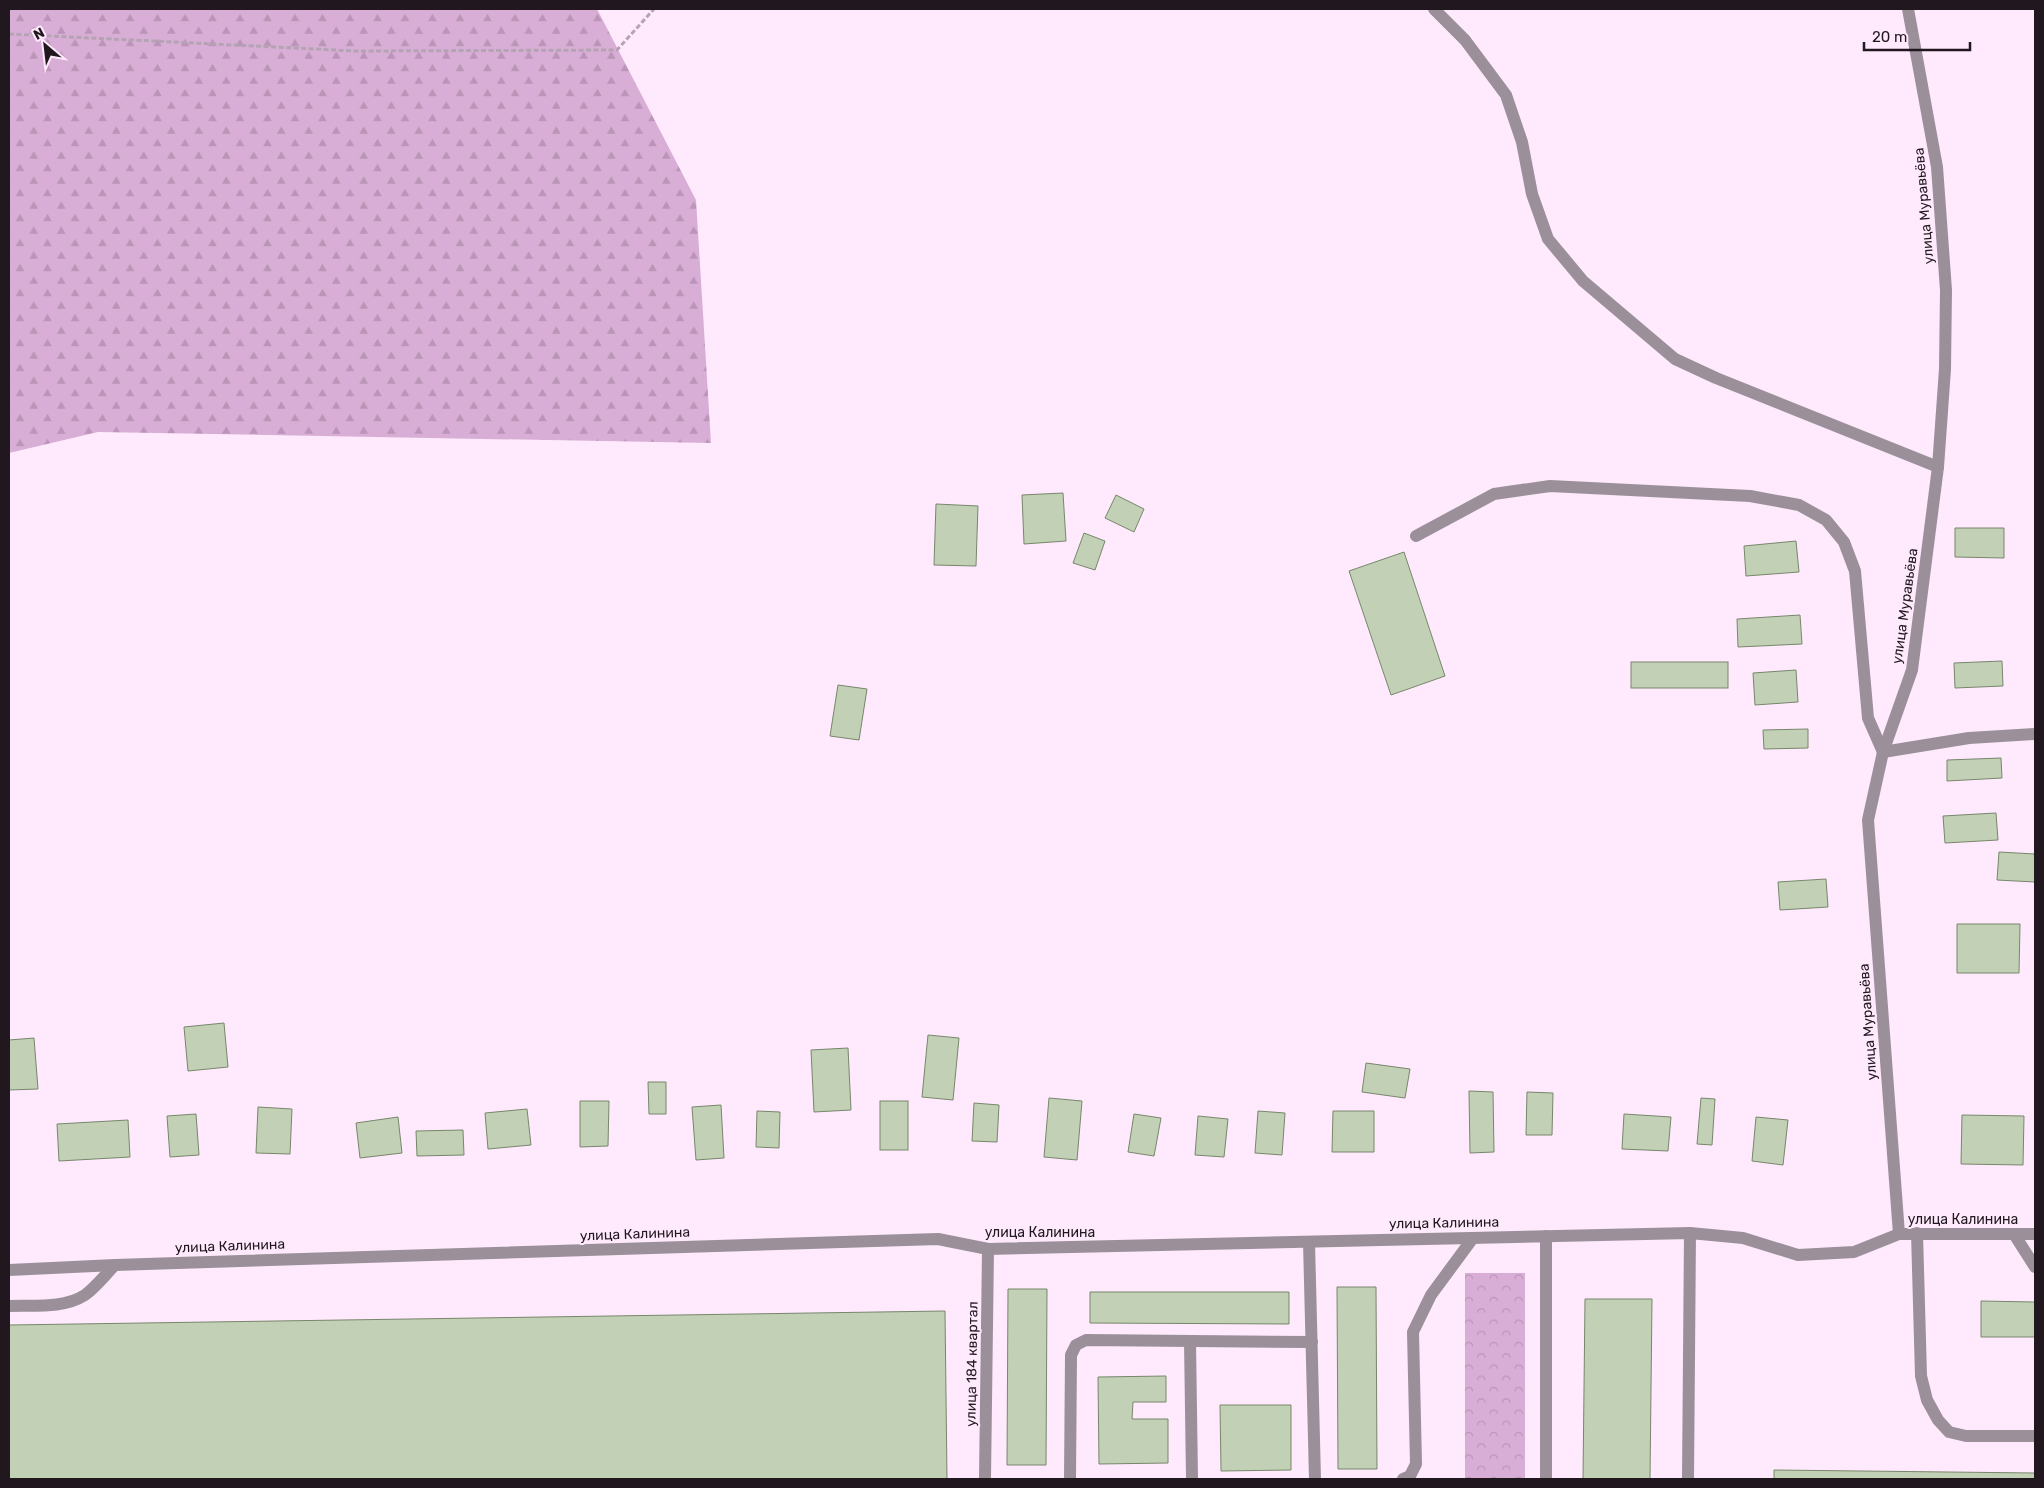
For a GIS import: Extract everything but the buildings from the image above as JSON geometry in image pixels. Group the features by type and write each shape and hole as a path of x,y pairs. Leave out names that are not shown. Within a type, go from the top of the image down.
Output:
{"street":[{"path":"1434,9 1465,40 1506,95 1522,142 1532,194 1548,239 1583,281 1675,359 1716,378 1938,466"},
{"name":"улица Муравьёва","path":"1899,1234 1868,820 1883,752 1912,670 1938,466 1945,369 1946,281 1937,167 1908,9"},
{"path":"1416,536 1494,494 1550,486 1750,496 1799,505 1826,520 1844,542 1854,571 1868,718 1883,752 1969,738 2035,734"},
{"path":"1688,1479 1690,1233"},
{"name":"улица Калинина","path":"9,1270 116,1265 938,1240 988,1249 1690,1233 1743,1238 1798,1256 1854,1252 1899,1234 2035,1234"},
{"path":"1917,1234 1921,1376 1928,1400 1938,1420 1949,1432 1966,1436 2035,1436"},
{"path":"2014,1234 2035,1267"},
{"path":"1546,1236 1546,1479"},
{"path":"1403,1479 1410,1476 1416,1464 1413,1332 1431,1295 1473,1238"},
{"path":"1309,1242 1314,1479"},
{"name":"улица 184 квартал","path":"985,1479 988,1249"},
{"path":"9,1306 58,1305 73,1301 86,1294 116,1265"},
{"path":"1070,1479 1071,1355 1076,1345 1086,1340 1312,1342"},
{"path":"1190,1341 1192,1479"}],"path":[{"path":"9,34 356,51 616,50 654,9"}],"green space":[{"path":"9,9 597,9 696,200 711,443 98,432 9,453"},
{"path":"1465,1273 1525,1273 1525,1479 1465,1479"}]}
